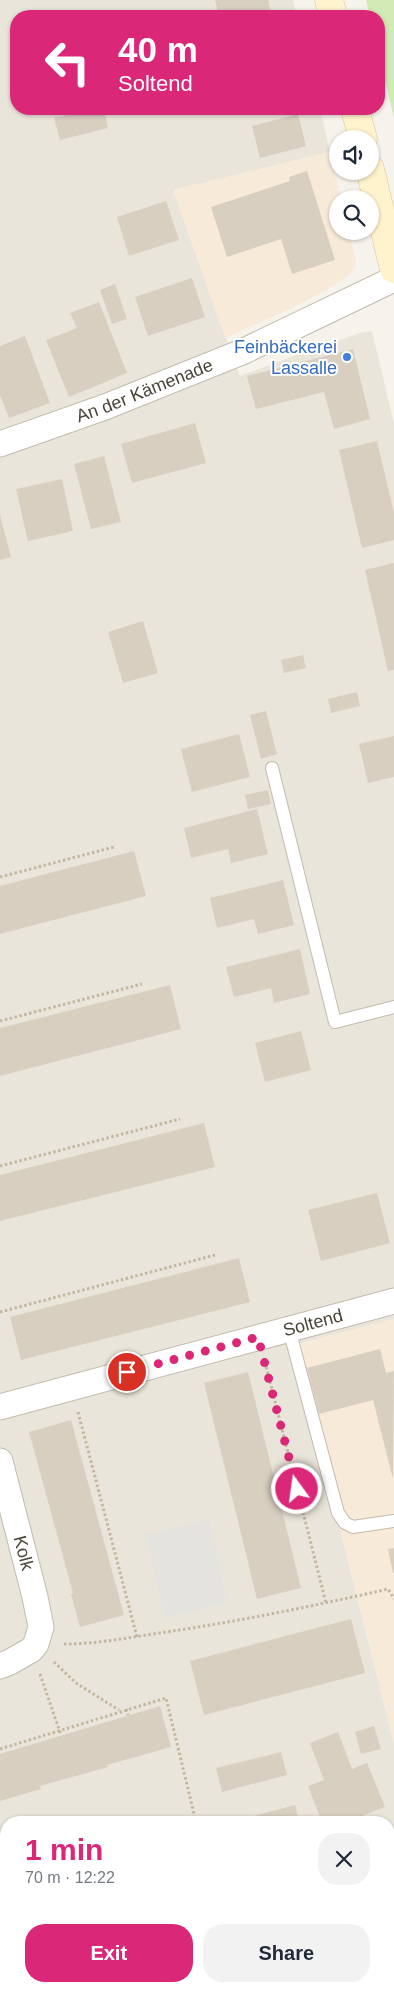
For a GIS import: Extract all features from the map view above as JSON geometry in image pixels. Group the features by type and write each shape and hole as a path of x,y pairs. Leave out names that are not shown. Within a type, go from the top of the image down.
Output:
{"main road":[{"path":"357,115 361,130"},
{"path":"373,180 394,268"}],"street":[{"name":"An der Kämenade","path":"0,444 105,407 242,352 394,279"},
{"name":"Soltend","path":"0,1407 394,1301"},
{"name":"Kolk","path":"0,1460 35,1597 41,1628 33,1647"},
{"path":"0,1666 10,1662 33,1647"}],"lane":[{"path":"272,768 335,1022 394,1007"},
{"path":"289,1329 338,1513 345,1523 354,1527 394,1521"}],"path":[{"path":"0,877 114,848"},
{"path":"0,1021 142,984"},
{"path":"0,1166 180,1119"},
{"path":"0,1312 215,1255"},
{"path":"258,1337 326,1603"},
{"path":"71,1388 137,1637"},
{"path":"33,1647 91,1644 137,1637 326,1603 388,1589 394,1599"},
{"path":"33,1647 76,1683 117,1710 126,1709"},
{"path":"33,1647 61,1735"},
{"path":"0,1749 166,1698 195,1816"},
{"path":"126,1709 128,1715"}],"shaded area":[{"path":"0,0 293,0 296,10 10,10 10,115 321,115 329,152 173,190 240,376 307,351 360,333 372,331 394,424 394,1319 294,1345 394,1743 394,1816 0,1816"},
{"path":"329,152 329,180 337,180 339,190 329,190 329,240 351,240 356,263 352,272 338,283 296,306 225,338 173,190"},
{"path":"394,1319 394,1743 294,1345"},
{"path":"209,1520 227,1603 164,1617 146,1534"}],"green space":[{"path":"366,0 394,0 394,118 385,80 385,10 368,10"}],"building":[{"path":"215,0 268,0 270,10 218,10"},
{"path":"67,115 105,115 108,128 60,140 54,118"},
{"path":"298,115 306,146 260,158 252,126"},
{"path":"307,171 335,260 292,274 281,239 227,257 211,207 290,181 289,177"},
{"path":"166,201 179,240 129,256 117,217"},
{"path":"192,278 205,317 148,336 135,297"},
{"path":"115,284 127,319 112,324 100,290"},
{"path":"99,302 127,373 69,397 46,340 77,328 70,313"},
{"path":"25,336 50,403 9,418 0,395 0,346"},
{"path":"353,349 370,419 334,429 324,392 256,409 247,376"},
{"path":"195,423 206,463 132,483 121,444"},
{"path":"377,441 394,513 394,540 362,548 339,450"},
{"path":"104,456 121,522 91,529 74,464"},
{"path":"62,479 73,531 28,541 16,489"},
{"path":"0,515 11,557 0,560"},
{"path":"394,563 394,670 388,671 365,570"},
{"path":"143,621 158,673 123,683 108,632"},
{"path":"303,655 306,668 284,673 281,660"},
{"path":"357,692 360,706 331,713 328,699"},
{"path":"266,711 277,754 261,759 250,715"},
{"path":"239,734 250,777 192,792 181,749"},
{"path":"394,736 394,777 368,783 359,744"},
{"path":"268,790 271,804 248,809 245,795"},
{"path":"257,809 268,854 231,863 228,849 191,858 184,828"},
{"path":"134,851 146,896 0,934 0,886"},
{"path":"283,880 294,925 258,934 254,919 217,928 210,898"},
{"path":"300,949 310,994 274,1003 271,988 234,997 226,967"},
{"path":"170,985 181,1029 0,1076 0,1028"},
{"path":"301,1031 311,1070 265,1082 255,1043"},
{"path":"204,1123 215,1167 0,1221 0,1175"},
{"path":"377,1193 390,1243 321,1261 308,1210"},
{"path":"239,1258 250,1302 21,1360 10,1317"},
{"path":"380,1349 386,1373 394,1371 393,1479 373,1400 319,1414 307,1368"},
{"path":"248,1372 301,1588 257,1599 204,1383"},
{"path":"71,1420 124,1615 80,1627 71,1594 73,1593 29,1432"},
{"path":"394,1548 394,1573 393,1573 388,1549"},
{"path":"351,1619 365,1673 204,1715 190,1661"},
{"path":"160,1706 171,1747 40,1786 41,1789 0,1801 0,1754"},
{"path":"374,1726 381,1749 361,1754 355,1732"},
{"path":"338,1732 352,1769 367,1763 385,1807 362,1816 320,1816 308,1786 324,1780 310,1743"},
{"path":"281,1752 287,1775 222,1792 216,1768"},
{"path":"295,1805 298,1816 254,1816"}],"place":[{"name":"Feinbäckerei Lassalle","path":"347,357"}],"route":[{"path":"127,1372 258,1337 297,1489"}]}
